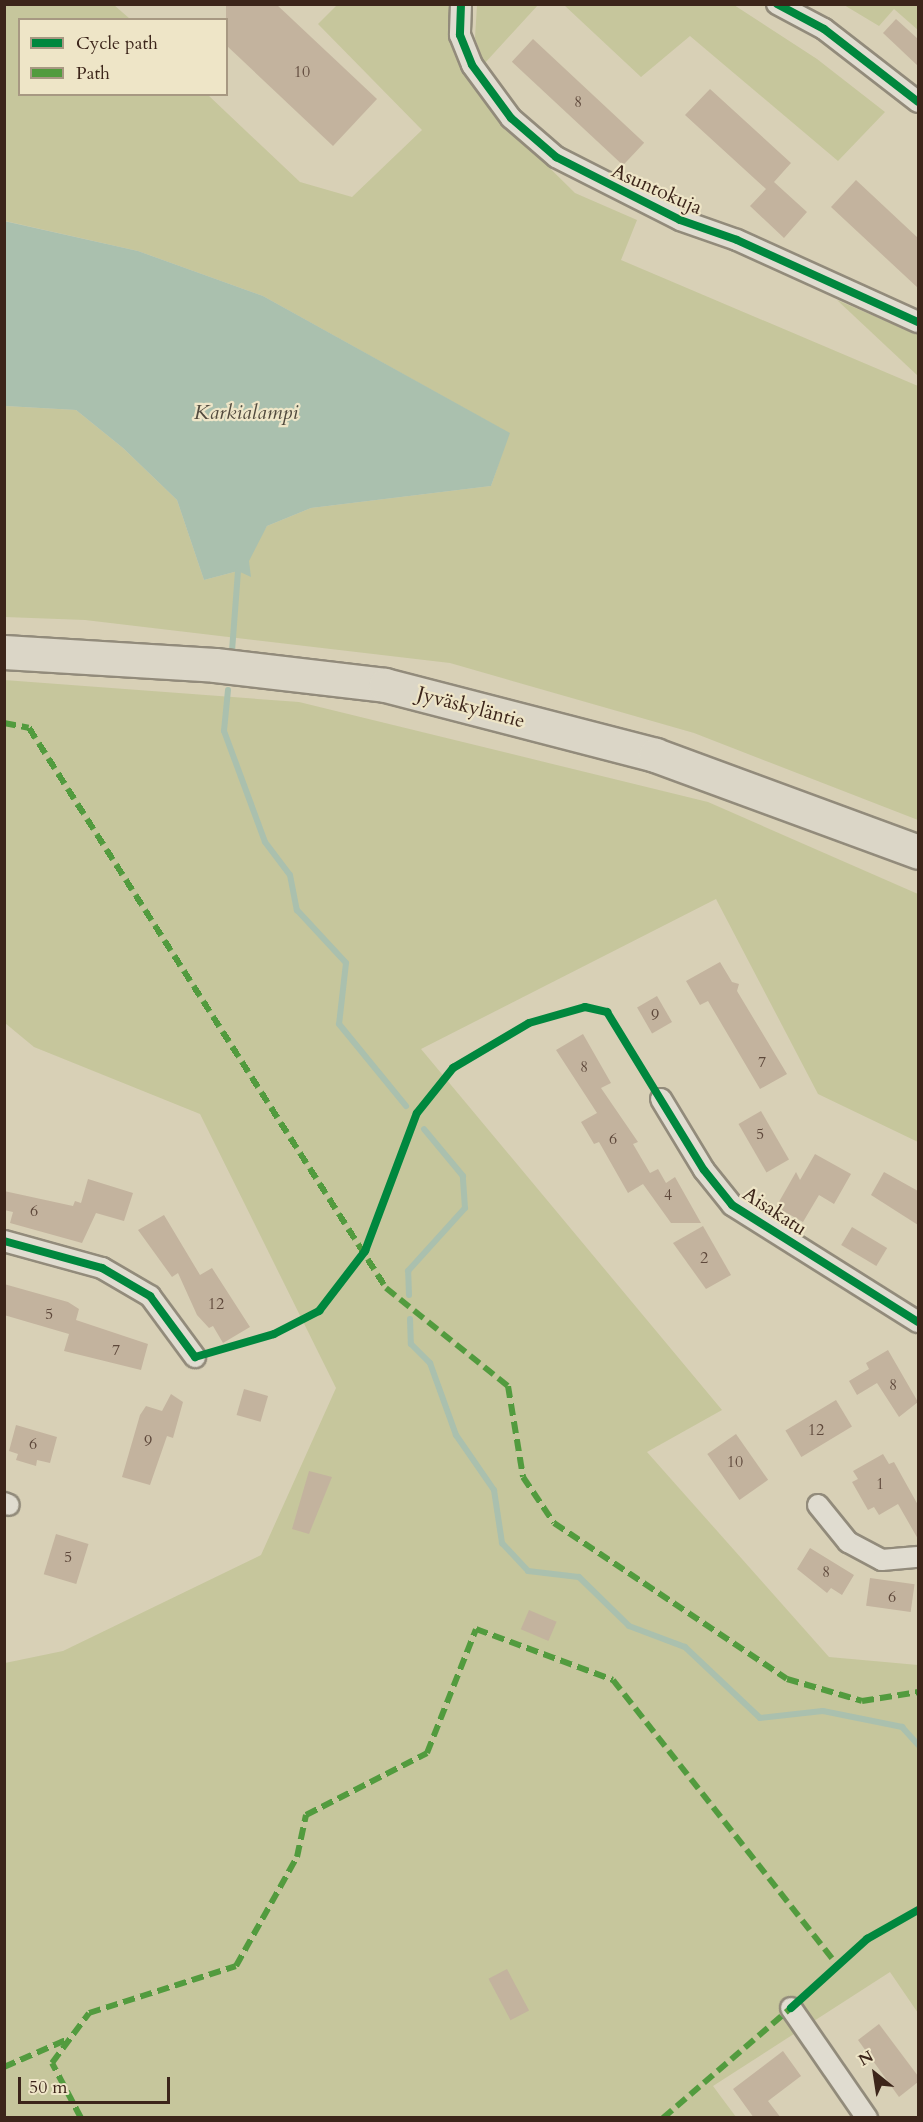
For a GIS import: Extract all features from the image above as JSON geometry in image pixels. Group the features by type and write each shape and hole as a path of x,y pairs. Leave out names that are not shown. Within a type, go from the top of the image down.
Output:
{"highway":[{"name":"Jyväskyläntie","path":"4,652 215,665 385,685 655,755 918,852"}],"street":[{"name":"Asuntokuja","path":"461,4 460,35 472,65 511,118 555,157 671,216 737,240 918,322"},
{"path":"777,4 824,29 918,102"},
{"name":"Aisakatu","path":"661,1099 704,1170 732,1205 915,1311"},
{"path":"4,1241 102,1268 150,1296 195,1356"},
{"path":"818,1505 848,1542 882,1560 918,1557"},
{"path":"791,2008 867,2118"}],"green space":[{"path":"477,4 538,5 484,64 475,38"},
{"path":"5,5 114,5 129,18 18,18 18,96 209,96 300,182 352,197 422,130 318,24 337,5 449,5 453,47 508,127 575,193 637,220 621,260 918,386 918,820 694,733 450,663 85,620 5,617 4,406 76,410 123,448 177,500 204,580 238,571 267,526 311,508 491,486 509,433 263,296 138,251 5,221"},
{"path":"564,5 734,5 817,59 885,112 838,161 690,36 641,77"},
{"path":"844,5 918,5 918,30 894,9 879,26"},
{"path":"837,300 918,335 918,376"},
{"path":"4,680 299,702 708,802 918,894 918,1142 818,1094 716,899 421,1049 722,1410 647,1452 829,1657 918,1665 918,2013 890,1972 713,2086 736,2117 5,2117 5,1663 63,1651 261,1555 336,1388 200,1114 34,1047 5,1023"}],"water":[{"name":"Karkialampi","path":"4,221 138,251 263,296 510,433 491,486 311,508 267,526 249,561 251,577 238,571 204,580 177,500 123,448 76,410 5,406"}],"building":[{"path":"226,4 276,4 377,99 333,146 228,47 228,18 226,18"},
{"path":"896,19 918,39 918,66 883,33"},
{"path":"533,39 644,143 623,165 512,62"},
{"path":"710,89 791,163 774,182 807,212 784,238 750,206 766,189 685,115"},
{"path":"856,180 918,238 918,288 831,207"},
{"path":"720,962 732,982 739,984 737,991 787,1074 760,1089 708,1001 700,1005 686,981"},
{"path":"657,996 672,1022 652,1033 637,1007"},
{"path":"583,1034 611,1083 601,1088 638,1142 633,1144 650,1173 658,1169 666,1183 675,1177 701,1223 671,1223 643,1184 628,1193 599,1142 594,1144 581,1122 597,1113 556,1050"},
{"path":"761,1111 789,1159 766,1172 738,1124"},
{"path":"815,1154 851,1174 834,1204 819,1195 803,1222 776,1207 796,1172 800,1180"},
{"path":"884,1172 918,1191 918,1225 871,1195"},
{"path":"88,1179 133,1193 124,1221 96,1213 82,1243 10,1223 13,1212 4,1210 4,1191 73,1206 75,1201 81,1203"},
{"path":"164,1215 200,1275 212,1268 250,1327 223,1343 213,1326 209,1328 197,1315 178,1273 172,1277 138,1230"},
{"path":"703,1226 731,1275 706,1289 673,1243"},
{"path":"852,1227 887,1248 876,1266 841,1245"},
{"path":"4,1284 68,1302 79,1309 76,1320 148,1344 141,1370 64,1351 69,1334 4,1315"},
{"path":"888,1350 918,1402 899,1417 877,1383 857,1395 849,1381 869,1369 866,1363"},
{"path":"244,1389 268,1396 261,1422 237,1415"},
{"path":"171,1394 183,1402 173,1438 167,1436 150,1485 122,1477 140,1415 146,1406 162,1411"},
{"path":"836,1400 852,1427 801,1457 785,1430"},
{"path":"16,1425 57,1437 50,1463 37,1460 36,1466 16,1460 18,1454 9,1451"},
{"path":"736,1434 768,1480 739,1500 707,1454"},
{"path":"883,1454 889,1464 894,1462 918,1505 918,1539 898,1504 879,1515 874,1507 868,1510 852,1482 858,1479 853,1471"},
{"path":"309,1471 332,1477 309,1534 292,1529"},
{"path":"56,1534 89,1544 76,1584 44,1574"},
{"path":"810,1548 854,1575 842,1595 831,1588 827,1593 797,1569"},
{"path":"870,1578 915,1584 911,1612 866,1606"},
{"path":"529,1610 557,1622 548,1641 521,1629"},
{"path":"507,1969 529,2010 511,2020 488,1979"},
{"path":"879,2024 918,2076 918,2082 899,2097 858,2040"},
{"path":"783,2051 801,2076 768,2101 781,2118 754,2118 733,2089"}],"waterway":[{"path":"232,651 238,571"},
{"path":"228,690 224,731 265,842 290,875 297,910 346,963 339,1024 406,1106"},
{"path":"409,1295 408,1271 465,1208 463,1176 424,1129"},
{"path":"410,1319 411,1344 430,1363 456,1435 494,1490 502,1543 528,1571 579,1577 629,1626 685,1647 760,1718 823,1711 902,1727 918,1745"}],"marked path":[{"path":"4,723 29,728 386,1288 508,1386 523,1477 554,1523 787,1679 862,1701 918,1692"},
{"path":"81,2118 52,2063 89,2013 236,1966 297,1857 306,1815 427,1753 476,1629 613,1680 837,1965"},
{"path":"663,2118 791,2008"},
{"path":"4,2067 68,2039"}],"cycle path":[{"path":"461,4 460,35 472,65 511,118 556,157 680,220 737,240 918,322"},
{"path":"777,4 824,29 918,102"},
{"path":"4,1241 102,1268 150,1296 195,1357 274,1334 319,1311 365,1251 417,1113 453,1068 529,1023 585,1007 607,1012 704,1170 732,1205 918,1322"},
{"path":"791,2008 867,1939 918,1910"}]}
